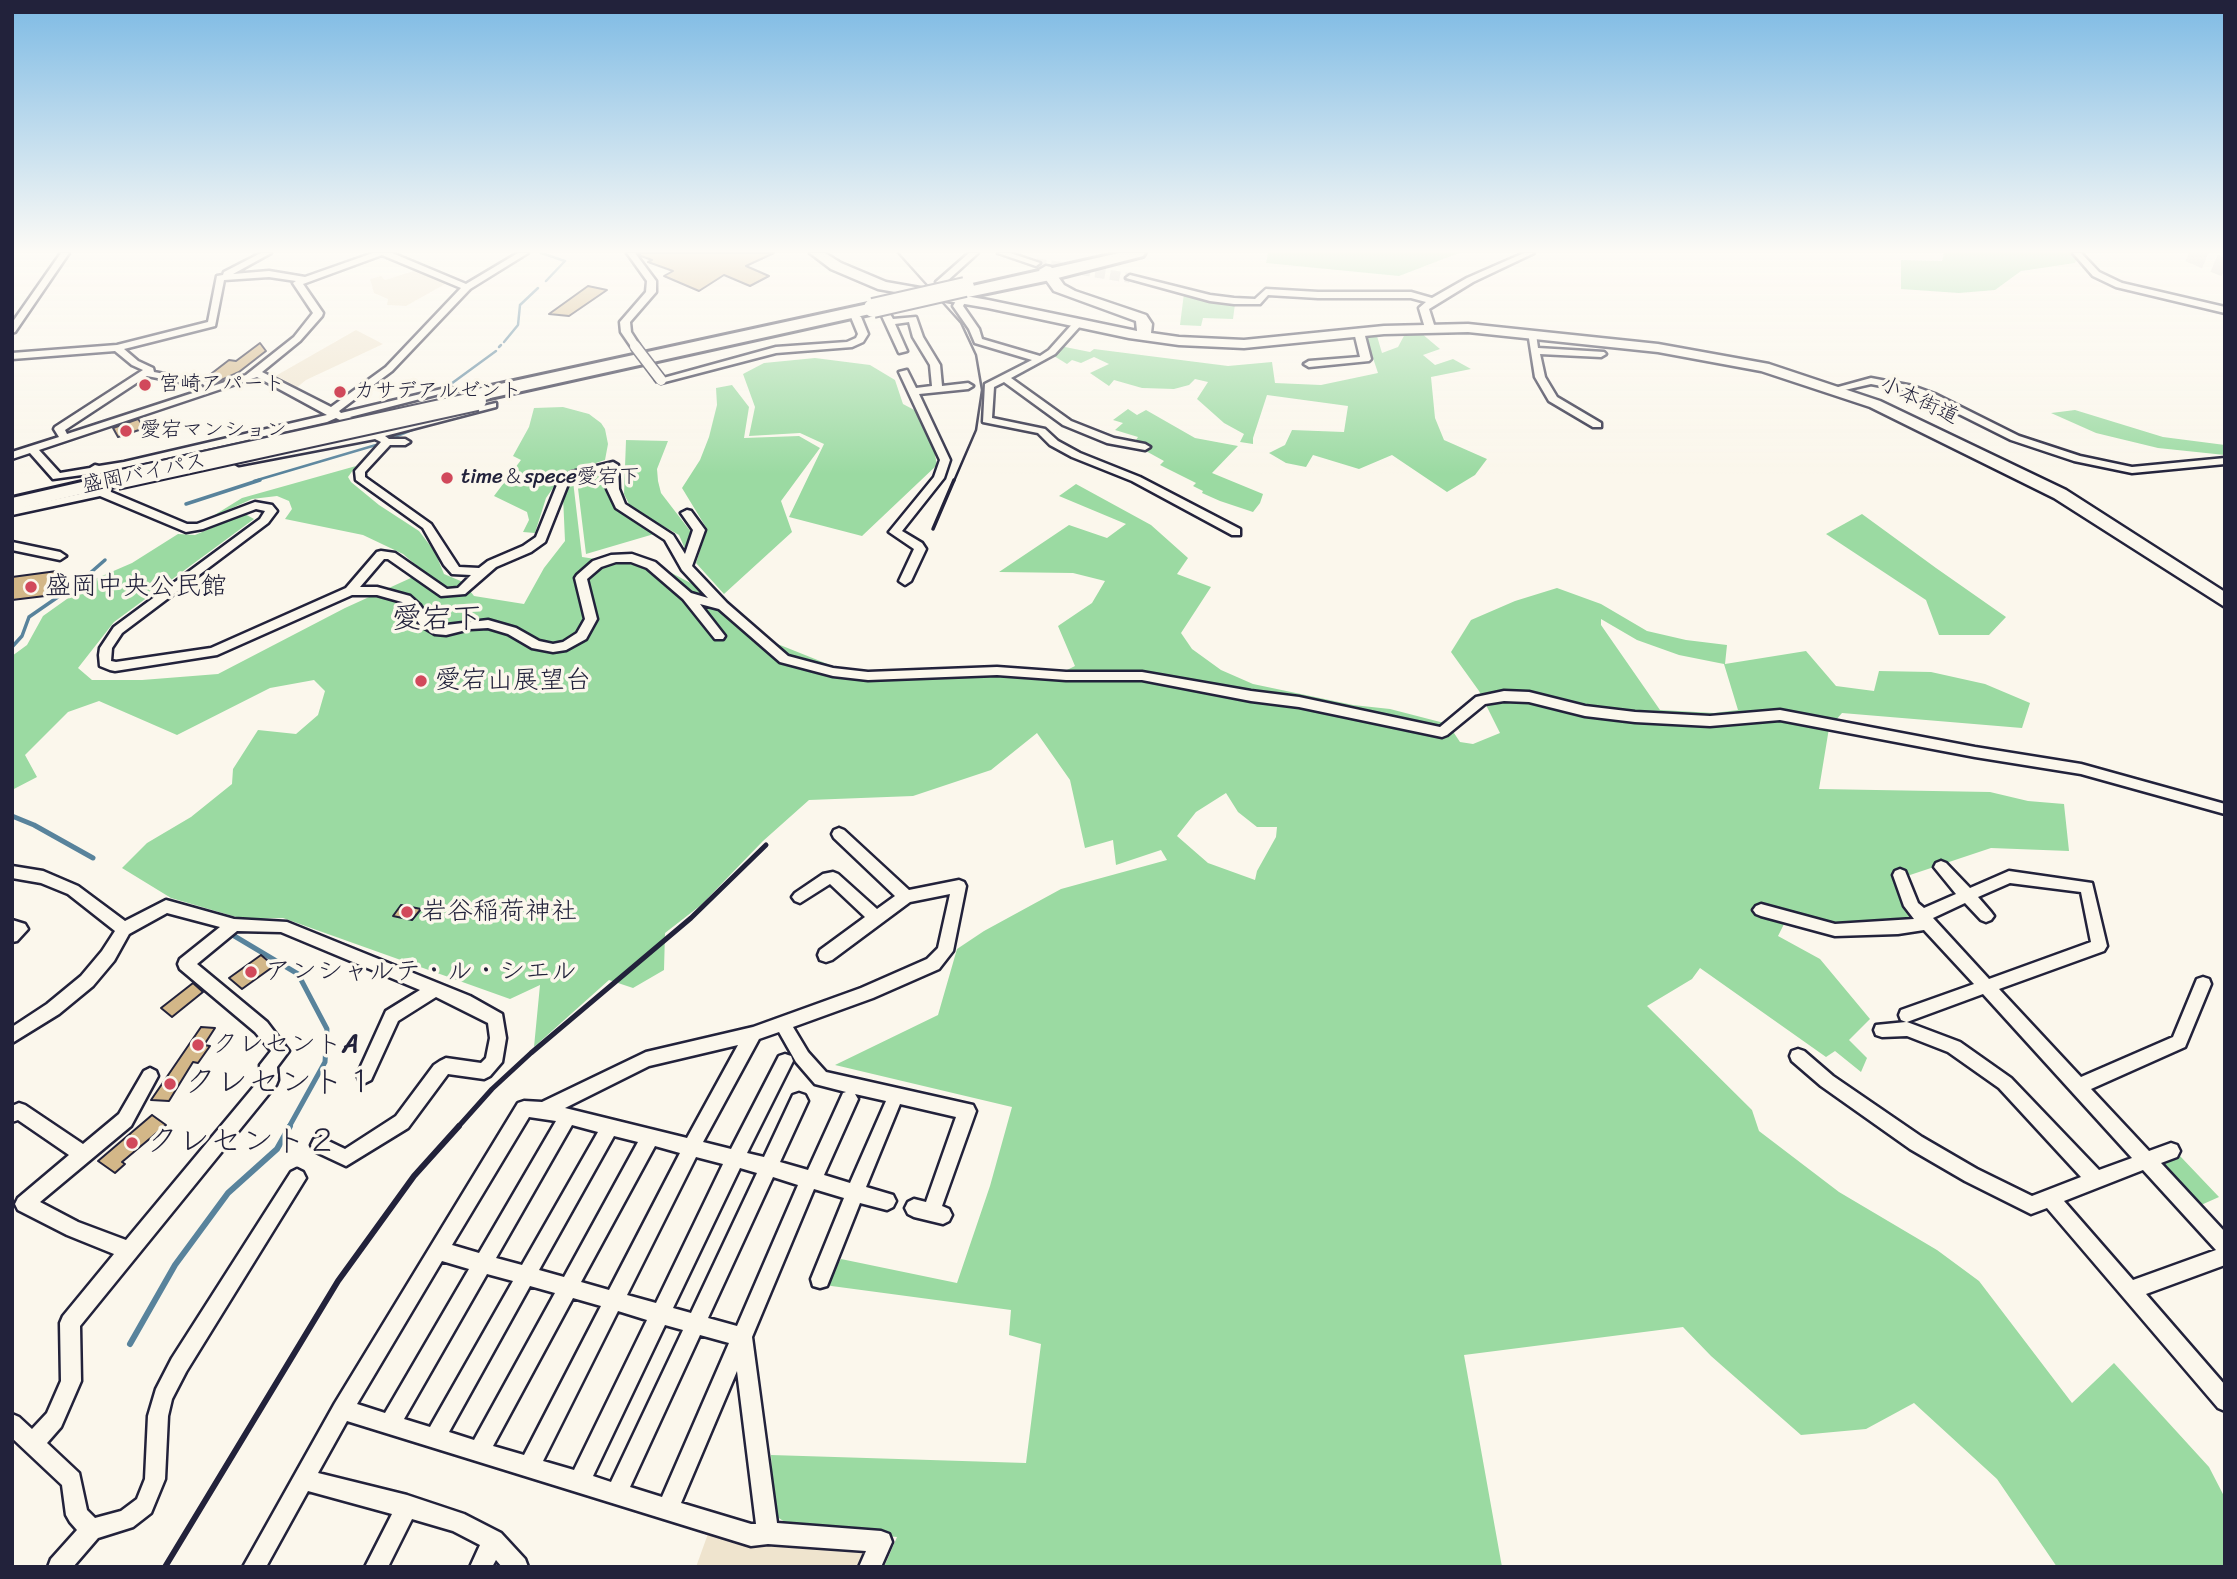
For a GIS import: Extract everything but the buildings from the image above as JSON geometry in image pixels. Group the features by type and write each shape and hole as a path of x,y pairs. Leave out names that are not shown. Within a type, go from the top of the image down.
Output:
{"highway":[{"name":"盛岡バイパス","path":"469,401 796,327"},
{"name":"盛岡バイパス","path":"12,497 103,480 811,327"},
{"name":"盛岡バイパス","path":"12,504 103,480"}],"street":[{"path":"12,356 117,348 201,327"},
{"path":"12,457 257,373 298,339 308,327"},
{"path":"103,480 124,465 327,419 388,369 428,327"},
{"path":"626,327 635,346 661,380 776,350 849,345 860,341 863,334 860,327"},
{"path":"891,327 901,351"},
{"path":"915,327 935,365 937,389"},
{"path":"972,327 978,341 1041,359"},
{"path":"1075,327 1052,352 989,386 987,420 1041,431 1054,443 1076,456 1136,479 1236,531"},
{"name":"小本街道","path":"1096,327 1143,336 1244,344 1430,328 1531,334 1731,360 1836,389 1919,423 2060,494 2225,601"},
{"path":"1143,336 1145,327"},
{"path":"1309,364 1366,359 1359,332"},
{"path":"1531,334 1545,389 1553,399 1597,425"},
{"path":"65,439 59,429 150,370 135,363 117,348"},
{"path":"1534,351 1601,354"},
{"path":"904,372 945,460 939,478 895,532 920,550 905,581"},
{"path":"145,373 192,382 203,393"},
{"path":"257,373 382,438 405,442"},
{"path":"1004,378 1067,424 1111,442 1144,447"},
{"path":"1836,389 1871,381 1909,388 1931,396 2015,438 2078,459 2132,470 2225,461"},
{"path":"913,391 968,386"},
{"path":"335,414 469,401"},
{"path":"12,512 103,480 382,438 469,401"},
{"path":"382,438 363,468 360,478 426,526 456,571 482,572"},
{"path":"33,450 57,477 103,480 186,528 199,527 255,505 268,507 271,511 264,521 128,621 106,648 106,663 115,667 213,652 350,591 377,591 406,599 416,608 424,622 435,630 446,631 488,624 512,631 536,645 553,648 575,642 587,628 590,619 582,578 590,568 605,561 624,558 641,560 659,571 687,596 719,636"},
{"path":"350,591 381,555 391,556 445,593 461,591 492,564 527,549 541,539 563,482 576,474 613,465 613,489 620,506 669,538 686,565 723,606 784,659 833,672 868,676 997,671 1066,676 1142,676 1299,702 1442,732 1481,701 1504,696 1529,697 1585,711 1635,718 1710,721 1780,715 2081,769 2225,809"},
{"path":"686,565 699,530 687,513"},
{"path":"12,546 60,556"},
{"path":"687,596 723,606"},
{"path":"839,834 906,897"},
{"path":"1941,867 1986,916"},
{"path":"12,873 43,877 73,890 124,929"},
{"path":"1900,875 1912,906 2225,1246"},
{"path":"1761,910 1835,930 1898,928 1925,919 2009,877 2087,887 2099,946 1906,1014"},
{"path":"800,897 828,878 833,878 876,918"},
{"path":"542,1110 646,1059 753,1034 867,993 933,964 945,951 959,886 906,897 826,955"},
{"path":"12,1036 87,981 108,956 124,929 166,906 234,925 282,926 488,1013 496,1019 498,1038 494,1062 484,1071 446,1066 440,1070 402,1122 346,1158 320,1145"},
{"path":"33,1443 54,1420 71,1381 70,1323 270,1080 268,1065 281,1051 261,1027 186,964 234,925"},
{"path":"12,926 20,929 12,936"},
{"path":"2079,1086 2179,1042 2203,984"},
{"path":"365,1075 392,1016 434,990"},
{"path":"782,1023 802,1057 821,1079 967,1111 929,1212"},
{"path":"1882,1030 1907,1029 1954,1047 2005,1083 2095,1179"},
{"path":"530,1467 753,1034"},
{"path":"1798,1056 1858,1103 1971,1175 2031,1205 2171,1151"},
{"path":"579,1482 785,1061"},
{"path":"129,1251 73,1229 24,1204 125,1120 150,1076"},
{"path":"667,1510 849,1099"},
{"path":"616,1494 799,1101"},
{"path":"820,1279 892,1106"},
{"path":"254,1567 342,1410 524,1109 542,1110 691,1150 768,1167 887,1201"},
{"path":"12,1114 19,1111 82,1154"},
{"path":"390,1424 567,1118"},
{"path":"435,1437 610,1127"},
{"path":"479,1451 650,1138"},
{"path":"60,1567 92,1529 126,1520 144,1506 155,1479 158,1416 163,1396 179,1364 297,1178"},
{"path":"2050,1198 2225,1401"},
{"path":"439,1251 742,1337"},
{"path":"2129,1291 2225,1256"},
{"path":"742,1337 768,1533"},
{"path":"342,1410 751,1535 768,1533 881,1542 870,1567"},
{"path":"12,1424 72,1480 77,1515 92,1529"},
{"path":"303,1479 457,1521 493,1541 517,1567"},
{"path":"376,1567 407,1506"},
{"path":"481,1567 493,1541"}],"shaded area":[{"path":"356,330 383,344 306,380 295,389 272,378"},
{"path":"709,1531 872,1548 864,1567 696,1567"}],"green space":[{"path":"1421,333 1440,349 1423,355 1435,365 1453,359 1471,369 1431,377 1435,418 1444,440 1487,459 1475,475 1447,492 1392,455 1359,469 1313,455 1306,467 1286,463 1269,453 1285,445 1292,430 1344,432 1348,406 1267,395 1253,444 1240,442 1244,434 1224,423 1197,399 1208,382 1195,379 1189,385 1174,389 1142,388 1114,380 1109,386 1090,373 1109,364 1094,357 1081,363 1072,360 1067,364 1054,356 1060,346 1090,352 1094,349 1228,366 1272,362 1275,383 1321,385 1378,373 1366,337 1377,336 1382,353 1398,347 1405,334"},
{"path":"815,358 870,365 895,380 903,404 920,413 933,444 937,465 862,536 789,517 824,444 800,433 749,436 755,407 743,374 764,363"},
{"path":"732,385 749,407 744,438 799,436 820,448 781,501 792,532 724,594 696,563 707,529 682,488 700,460 709,437 717,405 716,388"},
{"path":"563,407 589,414 601,423 608,444 605,460 568,472 560,478 546,498 535,533 523,532 529,520 527,512 494,496 521,460 513,456 529,427 534,408"},
{"path":"1128,409 1137,415 1146,410 1195,438 1238,446 1212,473 1263,494 1260,503 1253,512 1220,501 1202,493 1203,491 1193,486 1196,483 1160,465 1164,461 1144,450 1149,445 1134,443 1138,437 1115,430 1123,423 1113,420"},
{"path":"2075,410 2163,437 2225,445 2225,455 2158,448 2096,433 2051,413"},
{"path":"626,440 668,441 657,469 658,481 661,493 691,532 685,549 679,535 631,508 624,494"},
{"path":"356,466 348,477 351,482 379,505 419,531 435,552 444,574 463,582 474,596 524,604 544,568 565,541 563,496 573,481 582,557 664,569 721,599 770,641 835,667 854,671 985,667 1063,672 1075,666 1058,626 1092,603 1105,581 1073,573 999,572 1069,525 1107,538 1126,524 1059,496 1076,484 1151,525 1188,558 1177,574 1211,587 1181,633 1192,649 1221,670 1253,684 1353,705 1390,709 1448,724 1460,742 1473,744 1500,733 1479,691 1451,652 1471,620 1515,601 1557,588 1601,604 1647,631 1686,640 1727,645 1725,664 1806,651 1836,686 1874,691 1879,671 1931,672 1985,684 2030,703 2022,728 1842,713 1829,728 1819,789 1990,792 2028,801 2064,804 2069,851 1991,848 1910,875 1895,872 1910,920 1881,924 1830,923 1759,904 1760,917 1784,924 1778,936 1820,959 1870,1019 1849,1040 1867,1058 1861,1072 1835,1051 1826,1057 1700,968 1692,979 1647,1006 1752,1110 1759,1131 1839,1192 1937,1250 1979,1281 2072,1403 2114,1363 2209,1467 2225,1498 2225,1567 2057,1567 1997,1479 1914,1403 1866,1429 1801,1435 1711,1356 1683,1327 1464,1355 1502,1567 884,1567 897,1537 793,1527 774,1515 771,1455 1026,1463 1041,1344 1009,1335 1011,1310 824,1285 841,1259 957,1283 990,1186 1012,1107 835,1065 938,1015 957,949 984,931 1061,889 1167,860 1161,850 1116,865 1113,840 1085,848 1070,780 1037,733 991,770 913,796 809,800 763,841 701,905 665,933 664,970 633,988 609,980 534,1047 540,985 510,999 283,918 243,919 171,898 122,868 147,843 191,817 232,784 233,769 258,730 296,734 318,715 325,691 314,680 270,688 177,735 99,701 68,712 25,755 37,777 12,790 12,656 27,645 43,616 95,579 132,563 178,534 195,535 245,514 254,519 114,622 78,668 92,680 142,680 218,674 345,608 424,572 403,554 363,535 285,519 292,509 289,501 277,496 252,499 208,519 242,498","holes":["1601,619 1637,640 1679,655 1724,664 1738,710 1714,713 1660,710 1601,625","1226,793 1238,812 1257,827 1277,827 1276,837 1257,871 1255,880 1208,863 1177,836 1196,812"]},
{"path":"608,472 608,494 615,508 654,534 586,554 577,480"},
{"path":"1862,514 2006,617 1989,635 1939,635 1926,600 1826,534"},
{"path":"2180,1156 2219,1197 2201,1205 2166,1169 2165,1164"}],"waterway":[{"path":"504,342 517,327"},
{"path":"444,389 496,351"},
{"path":"392,438 417,428"},
{"path":"254,481 376,445"},
{"path":"186,504 260,480"},
{"path":"12,647 22,636 29,617 81,581 105,560"},
{"path":"12,816 34,825 93,858"},
{"path":"231,934 298,974 327,1029 325,1062 289,1127"},
{"path":"130,1344 175,1265 228,1193 277,1149 290,1126"}],"railway":[{"path":"954,481 976,430 982,390 976,355 963,327"},
{"path":"933,529 954,480"},
{"path":"458,1127 492,1089 531,1053 691,918 766,845"},
{"path":"165,1567 338,1281 414,1176 459,1126"}],"place":[{"name":"宮崎アパート","path":"145,385"},
{"name":"カサデアルゼント","path":"340,392"},
{"name":"愛宕マンション","path":"126,431"},
{"name":"time＆spece愛宕下","path":"447,478"},
{"name":"盛岡中央公民館","path":"31,587"},
{"name":"愛宕山展望台","path":"421,681"},
{"name":"岩谷稲荷神社","path":"407,912"},
{"name":"アンシャルテ・ル・シエル","path":"251,972"},
{"name":"クレセントA","path":"198,1045"},
{"name":"クレセント１","path":"170,1084"},
{"name":"クレセント２","path":"132,1143"}],"district":[{"name":"愛宕下","path":"437,620"}]}
